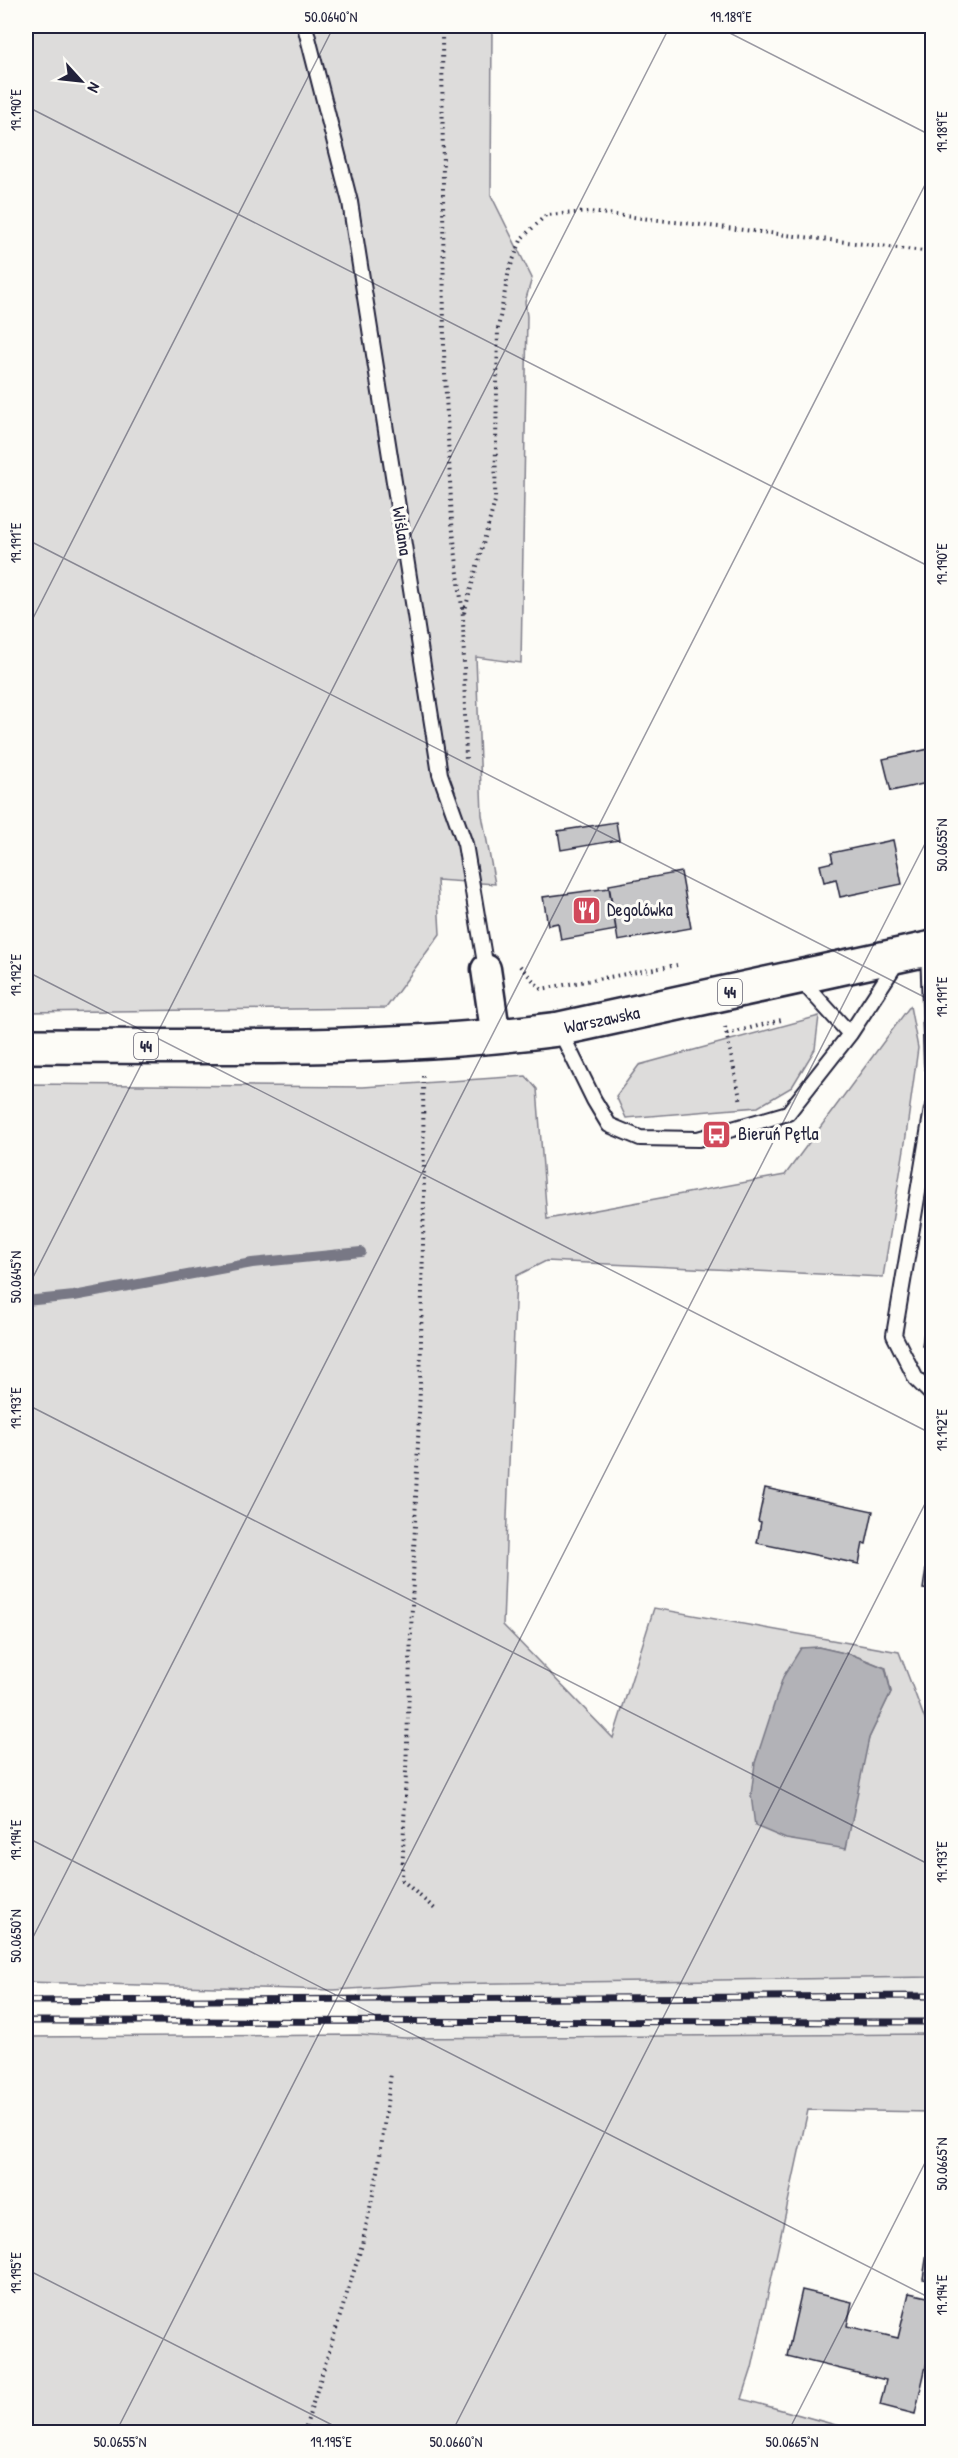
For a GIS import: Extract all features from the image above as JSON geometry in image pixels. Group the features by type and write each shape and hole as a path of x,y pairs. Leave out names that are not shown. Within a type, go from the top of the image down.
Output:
{"main road":[{"name":"Warszawska","path":"26,1046 266,1047 422,1043 496,1037 559,1029 921,951"}],"street":[{"name":"Wiślana","path":"486,969 496,1037"}],"lane":[{"name":"Wiślana","path":"305,26 350,202 440,774 465,844 486,969"},
{"path":"559,1029 609,1125 640,1138 698,1139 788,1113 850,1034 921,951"},
{"path":"921,951 933,1065"},
{"path":"798,978 850,1034"},
{"path":"933,1108 894,1335 916,1379 933,1395"}],"path":[{"path":"442,26 444,352 452,524 463,616 466,768"},
{"path":"463,616 495,501 498,328 509,270 522,238 546,215 590,212 933,252"},
{"path":"486,969 517,962 541,989 687,963"},
{"path":"727,1034 746,1125"},
{"path":"423,1073 424,1196 420,1388 402,1880 437,1911"},
{"path":"304,2433 362,2244 378,2171 392,2073"}],"shaded area":[{"path":"26,26 492,26 491,195 532,278 525,302 527,316 521,663 476,657 482,815 495,884 437,880 440,934 386,1008 26,1012"},
{"path":"910,1006 918,1048 883,1277 546,1261 516,1276 503,1625 613,1738 654,1608 899,1652 932,1738 932,1977 433,1984 333,1990 26,1982 26,1084 363,1087 526,1076 537,1089 547,1219 785,1175","holes":["818,1647 853,1655 886,1668 891,1692 869,1738 861,1768 755,1763 767,1730"]},
{"path":"819,1016 815,1049 792,1087 758,1107 626,1118 616,1096 639,1065"},
{"path":"818,1647 853,1655 885,1668 891,1692 869,1738 846,1849 786,1839 755,1826 751,1795 755,1763 783,1677 801,1648"},
{"path":"932,1977 932,2034 405,2038 358,2035 359,1989 433,1984"},
{"path":"932,2034 932,2112 808,2110 752,2368 742,2399 861,2432 26,2432 26,2160 28,2139 26,2037 358,2035 405,2038"}],"building":[{"path":"929,749 932,782 891,791 883,759"},
{"path":"616,822 619,840 561,850 558,831"},
{"path":"893,840 902,884 840,897 836,879 824,882 820,865 833,862 831,853"},
{"path":"681,872 691,928 618,941 609,885"},
{"path":"609,888 616,930 561,940 558,923 548,925 543,897"},
{"path":"930,1288 932,1289 932,1349 922,1346"},
{"path":"765,1488 873,1511 859,1564 757,1543 761,1522 758,1521"},
{"path":"932,1526 932,1590 923,1589"},
{"path":"932,2227 932,2281 923,2279"},
{"path":"802,2290 852,2302 847,2326 898,2338 909,2293 932,2298 932,2340 915,2414 880,2405 886,2380 787,2356"}],"waterway":[{"path":"26,1301 74,1296 252,1263 361,1252"}],"railway":[{"path":"26,2001 932,1996"},
{"path":"26,2021 932,2022"}],"place":[{"name":"Degolówka","path":"586,910"},
{"name":"Bieruń Pętla","path":"717,1134"}]}
